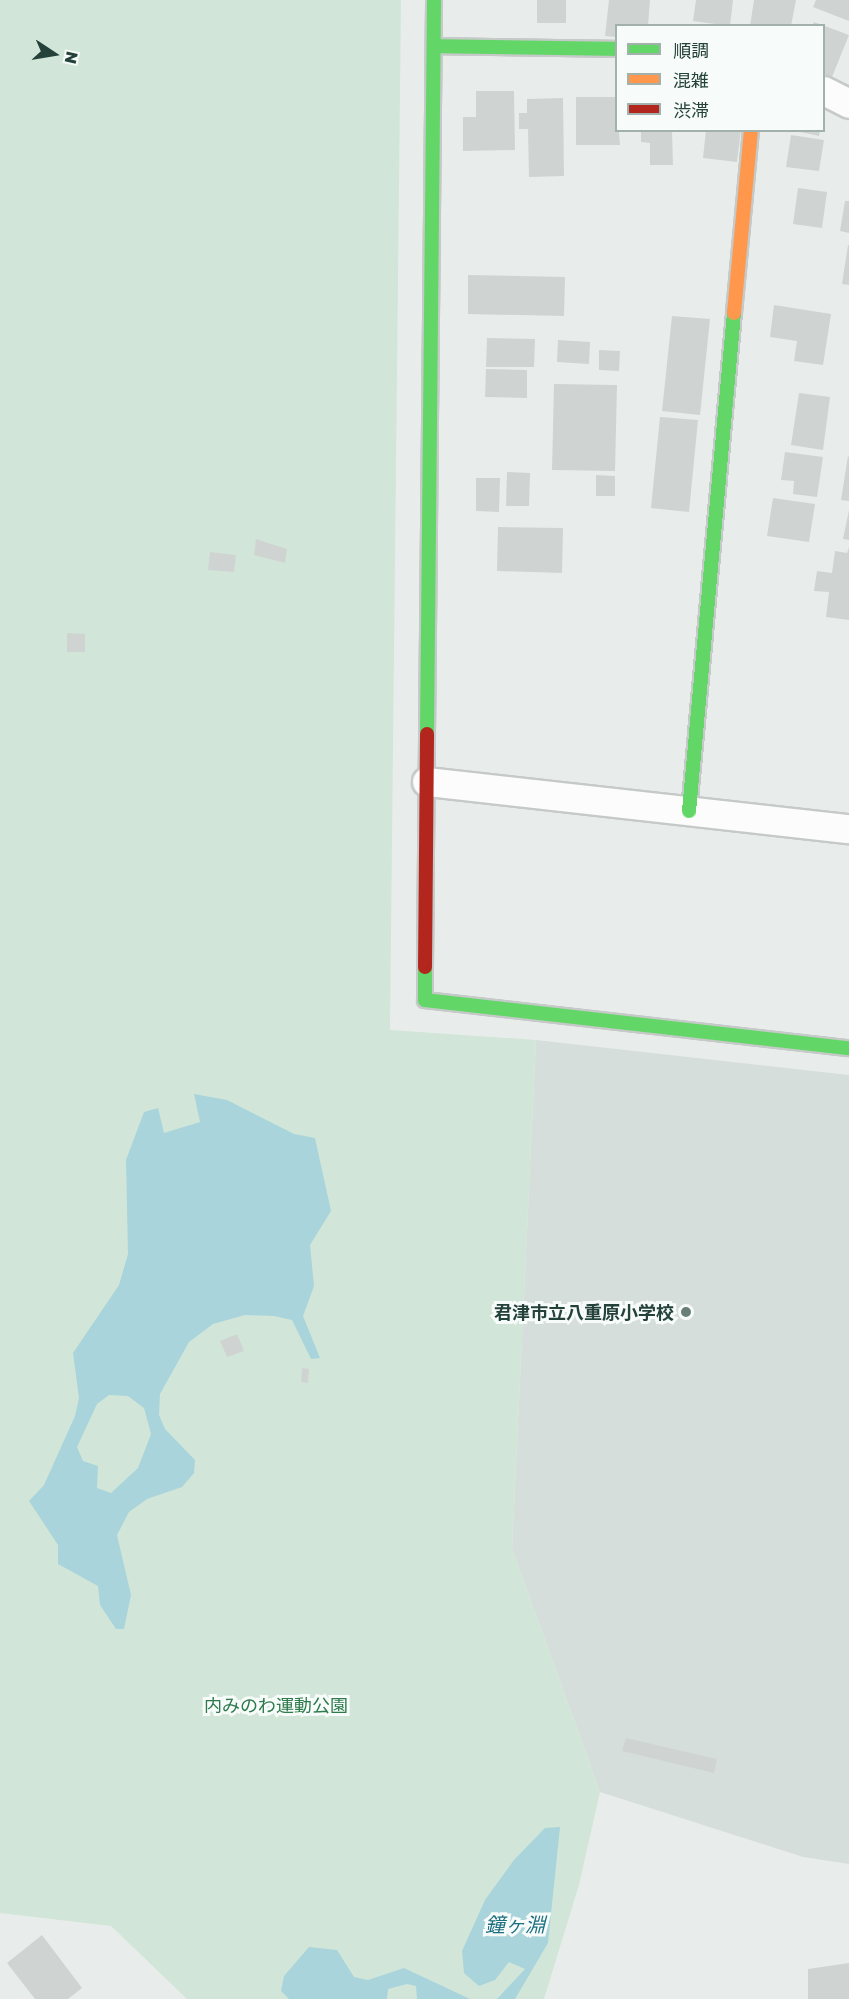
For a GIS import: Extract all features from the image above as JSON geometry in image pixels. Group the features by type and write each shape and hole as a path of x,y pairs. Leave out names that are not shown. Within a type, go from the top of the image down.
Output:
{"street":[{"path":"434,0 425,1000 849,1048"},
{"path":"434,46 615,49"},
{"path":"825,92 849,105"},
{"path":"689,811 751,132"},
{"path":"427,782 849,829"}],"shaded area":[{"name":"君津市立八重原小学校","path":"536,1040 849,1075 849,1864 803,1857 600,1792 512,1549"}],"green space":[{"name":"内みのわ運動公園","path":"0,0 401,0 390,1030 536,1040 512,1549 600,1792 579,1885 544,1999 187,1999 111,1926 0,1913"}],"water":[{"path":"194,1094 227,1100 294,1134 315,1138 331,1211 310,1245 314,1286 303,1316 320,1358 311,1359 292,1320 274,1316 245,1315 213,1324 189,1342 160,1394 159,1415 165,1429 195,1460 194,1473 182,1487 147,1499 129,1512 117,1535 131,1595 124,1629 116,1629 100,1605 98,1586 58,1564 58,1545 29,1501 44,1485 75,1416 79,1398 73,1353 119,1285 128,1254 126,1160 144,1112 158,1108 164,1133 200,1122","holes":["109,1395 128,1396 144,1408 151,1434 138,1468 111,1493 97,1488 98,1466 83,1461 77,1447 97,1404"]},
{"name":"鐘ヶ淵","path":"560,1827 548,1943 515,1999 497,1999 525,1969 509,1962 495,1980 479,1986 464,1973 462,1951 485,1900 514,1860 545,1828"},
{"path":"309,1947 337,1950 354,1977 368,1980 404,1968 470,1999 417,1999 416,1986 407,1984 388,1989 387,1999 289,1999 281,1991 284,1976"}],"building":[{"path":"537,0 566,0 566,23 537,23"},
{"path":"609,0 650,0 648,24 615,24 615,37 605,36"},
{"path":"696,0 733,0 730,24 693,21"},
{"path":"754,0 796,0 791,24 750,24"},
{"path":"816,0 849,0 849,21 813,7"},
{"path":"825,26 849,35 832,77 825,74"},
{"path":"476,91 514,91 515,150 463,151 463,117 476,117"},
{"path":"576,97 615,97 615,132 619,132 620,145 576,145"},
{"path":"563,98 564,176 529,177 528,129 519,129 519,113 527,113 527,99"},
{"path":"641,132 672,132 673,165 650,165 650,143 641,142"},
{"path":"706,132 741,132 737,162 703,158"},
{"path":"800,132 820,132 819,136"},
{"path":"791,135 824,140 819,171 786,167"},
{"path":"798,188 827,192 822,228 793,224"},
{"path":"845,201 849,201 849,233 840,231"},
{"path":"849,245 849,285 842,284"},
{"path":"468,275 565,277 564,316 468,314"},
{"path":"774,305 831,314 823,365 794,361 797,341 770,337"},
{"path":"672,316 710,319 700,415 662,411"},
{"path":"487,338 535,339 534,367 486,367"},
{"path":"558,340 590,342 589,364 557,362"},
{"path":"599,350 620,351 619,371 599,370"},
{"path":"486,369 527,370 527,398 485,397"},
{"path":"554,384 617,385 615,471 552,470"},
{"path":"799,393 830,397 823,450 791,445"},
{"path":"660,417 698,420 689,512 651,508"},
{"path":"785,452 823,457 817,497 793,494 794,481 781,480"},
{"path":"849,457 849,501 841,500"},
{"path":"507,472 530,473 529,506 506,506"},
{"path":"596,475 615,476 615,496 596,496"},
{"path":"476,478 500,478 499,512 476,511"},
{"path":"773,498 815,504 809,542 767,536"},
{"path":"849,510 849,540 843,539"},
{"path":"498,527 563,528 562,573 497,571"},
{"path":"256,539 287,549 285,563 254,555"},
{"path":"849,547 849,620 826,617 829,592 814,591 817,571 832,573 835,551 847,553"},
{"path":"210,552 236,555 234,572 208,570"},
{"path":"67,633 85,634 85,652 67,652"},
{"path":"237,1334 244,1351 227,1357 220,1341"},
{"path":"302,1368 309,1369 308,1383 301,1382"},
{"path":"626,1738 717,1759 714,1773 622,1751"},
{"path":"42,1935 82,1988 68,1999 35,1999 7,1963"},
{"path":"849,1963 849,1999 808,1999 808,1969"}],"traffic: fast":[{"path":"427,734 434,0"},
{"path":"434,46 615,49"},
{"path":"689,811 734,313"},
{"path":"425,967 425,1000 849,1048"}],"traffic: slow":[{"path":"734,313 751,132"}],"traffic: jam":[{"path":"425,967 427,734"}],"place":[{"name":"君津市立八重原小学校","path":"686,1312"}]}
